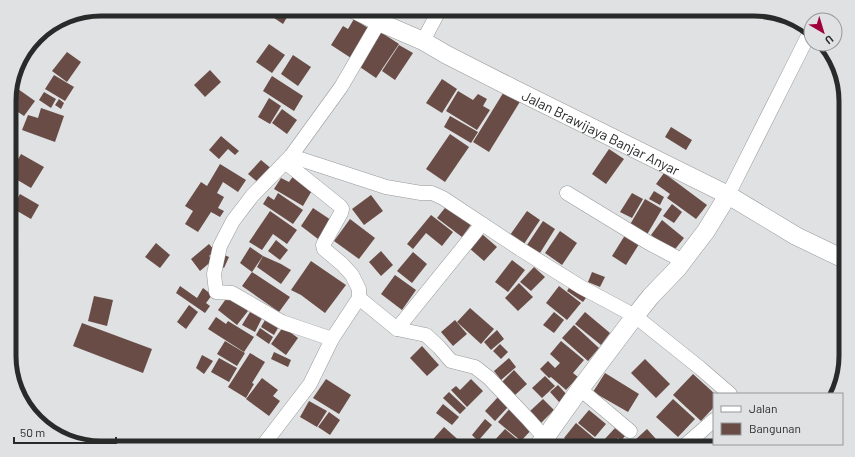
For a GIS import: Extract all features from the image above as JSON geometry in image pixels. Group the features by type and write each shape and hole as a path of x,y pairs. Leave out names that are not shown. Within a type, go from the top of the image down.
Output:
{"street":[{"name":"Jalan Brawijaya Banjar Anyar","path":"367,16 423,41 502,83 728,195 796,236 839,257"},
{"path":"423,41 436,16"},
{"path":"332,339 282,322 232,293 216,292 214,274 220,246 233,221 252,196 288,159 341,88 379,22"},
{"path":"548,441 580,389 635,316 706,232 728,195 803,46"},
{"path":"288,159 386,186 421,193 432,193 443,198 581,287 635,316 729,393"},
{"path":"267,441 310,384 332,339 359,298 359,289 352,275 342,264 324,249 323,245 341,213 342,210 340,206 288,159"},
{"path":"567,193 649,243 683,261"},
{"path":"397,329 482,224"},
{"path":"359,298 397,329 426,335 451,361 474,367 489,378 528,419 543,441"},
{"path":"580,389 630,431"},
{"path":"690,441 713,421"}],"building":[{"path":"271,16 288,16 283,24"},
{"path":"354,19 368,28 362,37 364,38 351,58 331,45 343,26 348,29"},
{"path":"379,31 399,44 376,78 357,65"},
{"path":"269,44 285,55 272,73 256,62"},
{"path":"399,45 413,53 395,80 382,71"},
{"path":"67,52 81,62 67,82 52,71"},
{"path":"293,55 311,67 298,86 281,74"},
{"path":"210,70 221,82 205,97 194,85"},
{"path":"54,75 74,87 65,101 45,89"},
{"path":"272,76 303,96 294,111 263,91"},
{"path":"442,79 457,89 442,113 426,103"},
{"path":"18,89 35,101 24,116 16,111"},
{"path":"505,90 521,100 489,152 473,142"},
{"path":"458,91 473,100 478,94 487,99 483,106 490,110 477,130 446,111"},
{"path":"44,92 56,99 51,108 39,100"},
{"path":"269,98 281,106 270,124 258,117"},
{"path":"59,99 64,103 61,109 55,105"},
{"path":"41,108 64,116 55,142 22,130 28,115 38,118"},
{"path":"282,109 297,120 287,134 272,123"},
{"path":"450,116 478,132 471,143 444,127"},
{"path":"671,127 692,140 686,150 665,137"},
{"path":"450,134 469,147 445,182 426,169"},
{"path":"221,136 239,151 235,155 228,149 219,159 209,150"},
{"path":"609,149 624,159 606,184 592,174"},
{"path":"21,154 44,167 31,188 16,179 16,163"},
{"path":"261,160 273,170 260,184 248,174"},
{"path":"220,164 246,180 238,192 223,182 217,193 224,197 218,208 224,211 220,217 211,212 198,232 185,224 193,211 185,206 201,182 207,186"},
{"path":"664,173 707,205 696,219 667,198 670,194 656,184"},
{"path":"294,175 314,187 303,206 274,189 281,178 289,182"},
{"path":"654,191 664,197 660,205 649,199"},
{"path":"278,193 303,210 293,224 263,204 268,196 274,200"},
{"path":"632,193 643,199 632,218 620,212"},
{"path":"20,194 39,205 31,219 16,210 16,201"},
{"path":"371,195 383,211 364,225 352,209"},
{"path":"645,199 662,209 645,238 628,228"},
{"path":"448,204 473,222 462,237 437,218"},
{"path":"672,204 682,212 674,223 663,216"},
{"path":"313,208 331,220 318,239 301,226"},
{"path":"270,211 297,230 287,244 273,234 262,250 249,242"},
{"path":"527,211 540,220 524,244 510,235"},
{"path":"431,215 453,232 442,246 426,233 413,249 407,244"},
{"path":"350,219 375,238 359,259 334,241"},
{"path":"662,220 684,238 672,253 651,235"},
{"path":"543,221 555,229 540,253 527,245"},
{"path":"560,231 577,243 562,265 545,253"},
{"path":"627,232 641,241 626,265 612,256"},
{"path":"482,234 497,247 484,261 469,248"},
{"path":"276,240 288,250 280,260 268,251"},
{"path":"156,243 170,255 160,268 145,257"},
{"path":"209,244 215,251 209,256 213,260 200,271 191,259"},
{"path":"250,247 263,256 252,272 240,263"},
{"path":"381,251 393,265 381,276 369,262"},
{"path":"413,252 427,264 412,283 397,271"},
{"path":"222,254 229,257 224,268 217,264"},
{"path":"263,256 291,270 281,284 257,267"},
{"path":"512,260 525,270 508,292 495,282"},
{"path":"311,261 346,285 325,313 301,295 291,290"},
{"path":"534,267 545,277 531,291 520,282"},
{"path":"252,272 290,297 279,312 242,286"},
{"path":"592,272 605,277 600,287 588,282"},
{"path":"395,275 416,290 402,310 381,294"},
{"path":"519,283 533,297 518,311 505,298"},
{"path":"572,283 588,295 583,302 567,291"},
{"path":"180,286 197,298 203,288 212,295 206,303 210,306 205,313 176,293"},
{"path":"559,286 581,303 567,320 546,303"},
{"path":"94,296 113,300 107,326 88,321"},
{"path":"228,296 248,311 237,325 218,310"},
{"path":"189,305 198,312 186,329 177,322"},
{"path":"470,308 494,329 481,344 457,322"},
{"path":"250,312 262,318 255,332 242,325"},
{"path":"554,312 564,320 554,333 543,325"},
{"path":"585,312 610,333 601,345 575,324"},
{"path":"216,317 226,324 228,321 254,337 244,352 208,329"},
{"path":"265,320 278,328 274,335 261,327"},
{"path":"455,320 467,334 453,346 441,332"},
{"path":"82,323 152,349 143,373 73,346"},
{"path":"574,325 599,348 588,361 562,338"},
{"path":"283,327 298,338 286,355 271,344"},
{"path":"260,328 273,337 269,344 256,335"},
{"path":"497,330 504,339 491,350 484,342"},
{"path":"225,341 245,353 237,366 217,354"},
{"path":"561,341 584,360 573,373 578,377 566,390 551,377 549,378 540,369 548,361 555,368 560,363 550,354"},
{"path":"500,344 508,352 501,359 493,351"},
{"path":"422,346 439,365 427,376 410,358"},
{"path":"274,352 291,360 288,367 271,359"},
{"path":"250,353 265,362 252,383 254,384 246,398 228,387"},
{"path":"202,355 213,361 204,374 196,368"},
{"path":"219,358 237,368 229,382 211,372"},
{"path":"509,358 516,367 501,380 494,371"},
{"path":"645,359 670,384 656,398 631,373"},
{"path":"514,370 527,384 514,396 501,383"},
{"path":"605,373 639,394 628,412 593,392"},
{"path":"693,374 714,393 713,408 701,421 673,395"},
{"path":"545,376 555,386 542,398 532,388"},
{"path":"262,378 278,390 273,396 280,401 269,416 246,399"},
{"path":"326,379 351,395 339,414 313,398"},
{"path":"471,379 483,391 467,407 451,390 456,386 460,390"},
{"path":"558,385 568,396 560,403 550,392"},
{"path":"449,392 466,408 460,414 443,398"},
{"path":"498,397 508,407 495,421 485,411"},
{"path":"543,399 554,410 540,424 529,412"},
{"path":"673,399 695,419 678,437 656,417"},
{"path":"309,401 327,411 317,427 300,417"},
{"path":"443,404 459,417 452,425 436,413"},
{"path":"511,407 534,427 521,441 498,422"},
{"path":"589,410 606,424 595,437 578,423"},
{"path":"329,412 340,420 330,435 318,427"},
{"path":"485,419 492,425 478,441 472,435"},
{"path":"576,423 597,441 568,441 564,438"},
{"path":"444,427 460,441 431,441"},
{"path":"615,428 625,436 621,441 618,438 615,441 603,441"},
{"path":"505,429 518,440 517,441 494,441"},
{"path":"647,429 658,441 636,441 635,440"}]}
